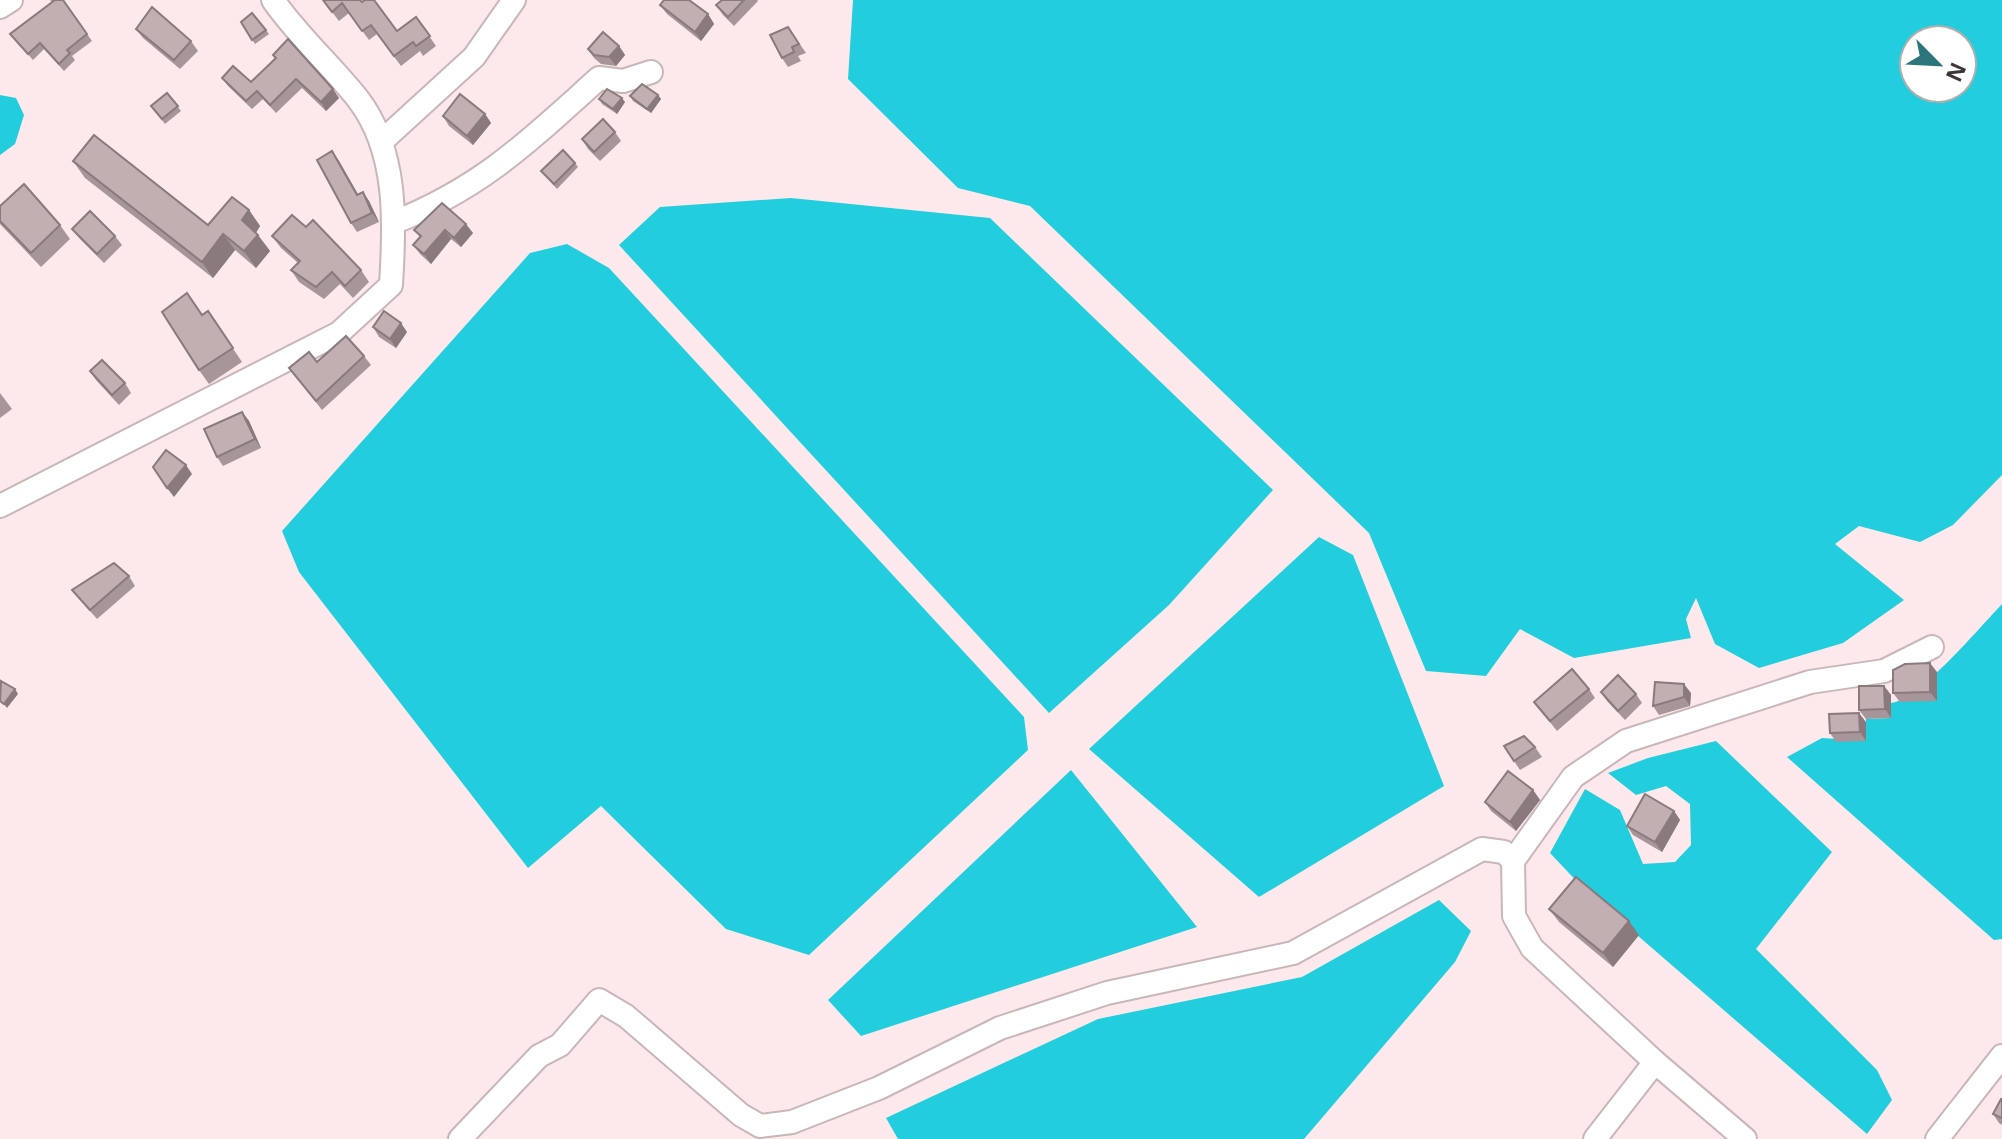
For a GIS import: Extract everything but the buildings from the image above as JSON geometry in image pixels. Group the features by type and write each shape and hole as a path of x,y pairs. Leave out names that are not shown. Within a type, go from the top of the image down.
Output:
{"street":[{"path":"0,7 11,0"},
{"path":"0,506 339,333 391,285 395,222 381,142 359,101 289,23 273,0"},
{"path":"381,142 474,57 514,0"},
{"path":"395,222 443,203 487,175 599,78 623,81 651,72"},
{"path":"1745,1139 1655,1062 1532,948 1514,916 1513,861 1573,777 1626,741 1810,682 1884,671 1932,647"},
{"path":"460,1139 539,1056 560,1045 599,1000 626,1016 741,1115 760,1126 792,1122 879,1088 1000,1028 1107,993 1293,953 1482,849 1504,852 1513,861"},
{"path":"1937,1139 2002,1056"},
{"path":"1595,1139 1655,1062"}],"water":[{"path":"853,0 2002,0 2002,475 1953,525 1920,542 1859,526 1835,544 1904,600 1843,643 1759,668 1715,644 1696,598 1686,619 1691,638 1574,658 1520,629 1486,676 1426,671 1369,533 1030,206 958,188 848,79"},
{"path":"0,95 16,98 24,115 15,144 0,155"},
{"path":"791,198 990,218 1273,490 1169,605 1049,713 619,245 660,207"},
{"path":"567,244 609,268 1024,717 1028,750 809,955 726,929 601,806 528,868 299,572 282,531 530,253"},
{"path":"1319,537 1353,555 1444,786 1259,897 1089,749"},
{"path":"2002,604 2002,939 1994,940 1787,757 1822,738 1866,741 1866,719 1891,718 1891,703 1903,699 1933,676"},
{"path":"1716,741 1832,852 1756,949 1877,1070 1892,1100 1867,1134 1585,890 1550,853 1585,789 1620,810 1643,864 1675,862 1691,845 1690,804 1666,786 1636,795 1608,773 1648,758"},
{"path":"1071,770 1197,927 861,1036 828,1000"},
{"path":"1439,900 1471,931 1455,962 1304,1139 898,1139 886,1118 1098,1019 1302,977"}]}
